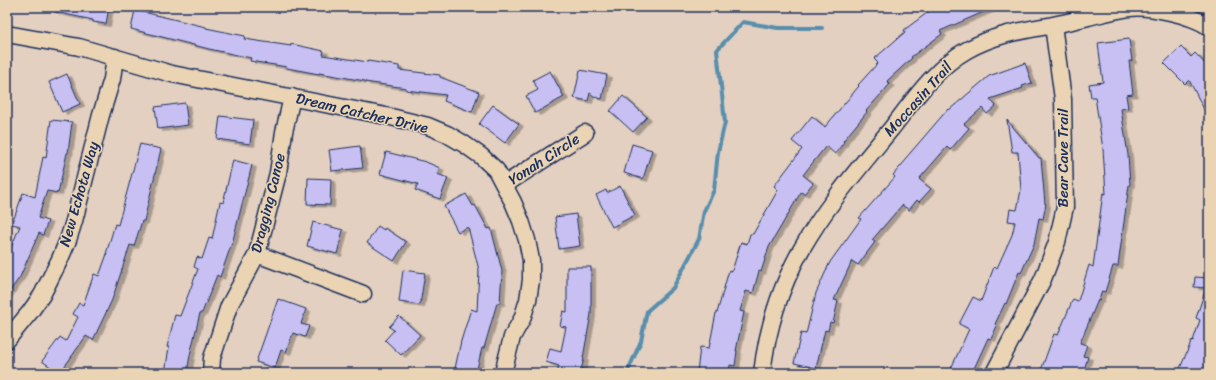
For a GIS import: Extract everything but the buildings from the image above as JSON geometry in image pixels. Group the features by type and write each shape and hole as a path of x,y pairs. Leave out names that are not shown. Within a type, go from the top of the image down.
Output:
{"street":[{"name":"Moccasin Trail","path":"762,373 776,310 791,270 812,231 841,191 918,94 950,61 981,43 1002,35 1130,8 1150,8 1188,17 1209,28"},
{"name":"Bear Cave Trail","path":"994,373 1042,279 1057,242 1065,207 1063,99 1053,25"},
{"name":"Dream Catcher Drive","path":"7,34 79,47 172,74 391,117 428,126 447,134 464,144 496,170 516,208 527,240 531,260 531,280 528,300 522,319 512,337 503,373"},
{"name":"New Echota Way","path":"7,340 22,323 42,295 68,240 112,79 115,57"},
{"name":"Dragging Canoe","path":"211,373 212,358 229,306 257,254 278,173 284,132 292,97"},
{"name":"Yonah Circle","path":"504,185 585,133"},
{"path":"257,254 362,294"}],"waterway":[{"path":"627,373 641,341 647,311 673,288 699,239 704,211 714,190 718,152 725,122 717,50 743,22 778,28 822,28"}]}
